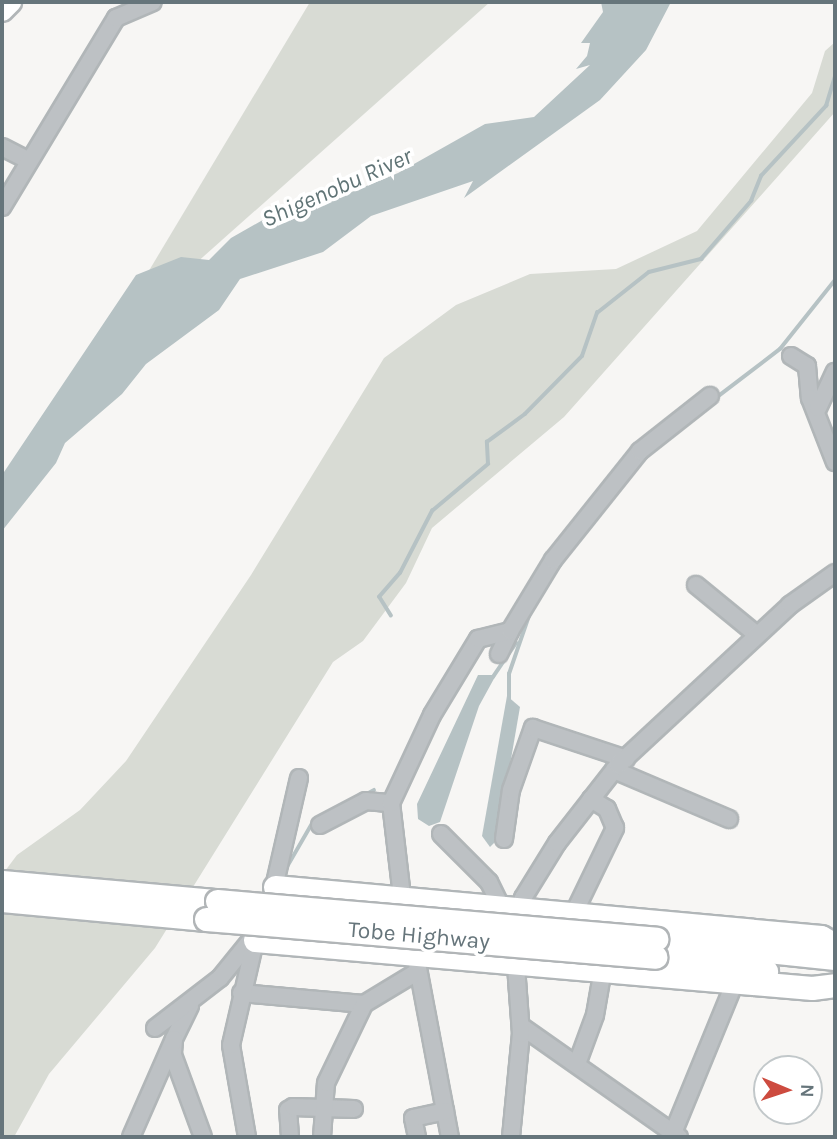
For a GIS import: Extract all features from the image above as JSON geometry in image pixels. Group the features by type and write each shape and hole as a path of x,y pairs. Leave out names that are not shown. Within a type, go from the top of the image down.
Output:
{"highway":[{"name":"Tobe Highway","path":"2,882 656,948 835,982"},
{"path":"275,887 402,901 821,937 835,945"},
{"name":"Tobe Highway","path":"2,900 656,948 835,958"},
{"path":"255,940 416,962 514,961 735,982 835,982"}],"main road":[{"path":"2,11 11,2"}],"street":[{"path":"2,207 28,160 116,19 153,2"},
{"path":"2,147 28,160"},
{"path":"791,356 807,366 810,398 818,408 835,462"},
{"path":"818,408 835,372"},
{"path":"499,654 553,559 640,452 710,396"},
{"path":"823,424 835,396"},
{"path":"510,910 591,799 620,764 757,635 834,576"},
{"path":"696,586 757,635"},
{"path":"450,1137 402,901 391,803 411,750 478,639 510,631"},
{"path":"504,839 511,790 533,728 620,764 729,819"},
{"path":"247,1137 231,1045 239,996 255,940 275,887 299,778"},
{"path":"573,915 615,828 607,809 591,799"},
{"path":"320,825 366,801 391,803"},
{"path":"441,834 489,882 510,910 521,1026 511,1137"},
{"path":"155,1028 211,986 255,940"},
{"path":"322,1137 326,1083 363,1004 416,962"},
{"path":"577,1064 595,1015 603,970"},
{"path":"521,1026 676,1135 735,982"},
{"path":"211,986 226,987 239,996 363,1004"},
{"path":"131,1137 192,1001"},
{"path":"174,1039 173,1055 202,1137"},
{"path":"290,1137 288,1110 324,1106 354,1109"},
{"path":"417,1137 413,1118 445,1111"}],"shaded area":[{"path":"310,2 490,2 105,344"},
{"path":"601,2 671,2 646,50 600,100 464,198 473,181 371,216 323,252 240,279 219,310 146,364 122,394 65,443 56,463 2,531 2,475 136,275 181,257 209,260 231,238 291,204 325,203 398,173 485,124 534,117 590,65 576,69 587,56 590,43 581,43 603,12"},
{"path":"835,42 835,112 564,417 432,528 406,583 363,641 333,662 155,948 49,1074 14,1137 2,1137 2,875 17,855 80,810 126,761 251,575 384,358 456,305 530,274 616,269 697,231 812,93 825,51"},
{"path":"478,675 496,675 479,706 440,822 429,826 418,819 417,804"},
{"path":"507,696 520,707 497,840 490,847 482,836"}],"waterway":[{"path":"391,616 379,597 400,573 432,511 488,464 487,442 525,414 582,356 597,313 649,272 701,259 751,201 761,176 826,106 835,77"},
{"path":"716,398 780,349 835,280"},
{"path":"509,700 509,674 531,610"},
{"path":"493,677 516,643"},
{"path":"365,795 374,790"},
{"path":"287,867 314,820"}],"water label":[{"name":"Shigenobu River","path":"337,188"}]}
